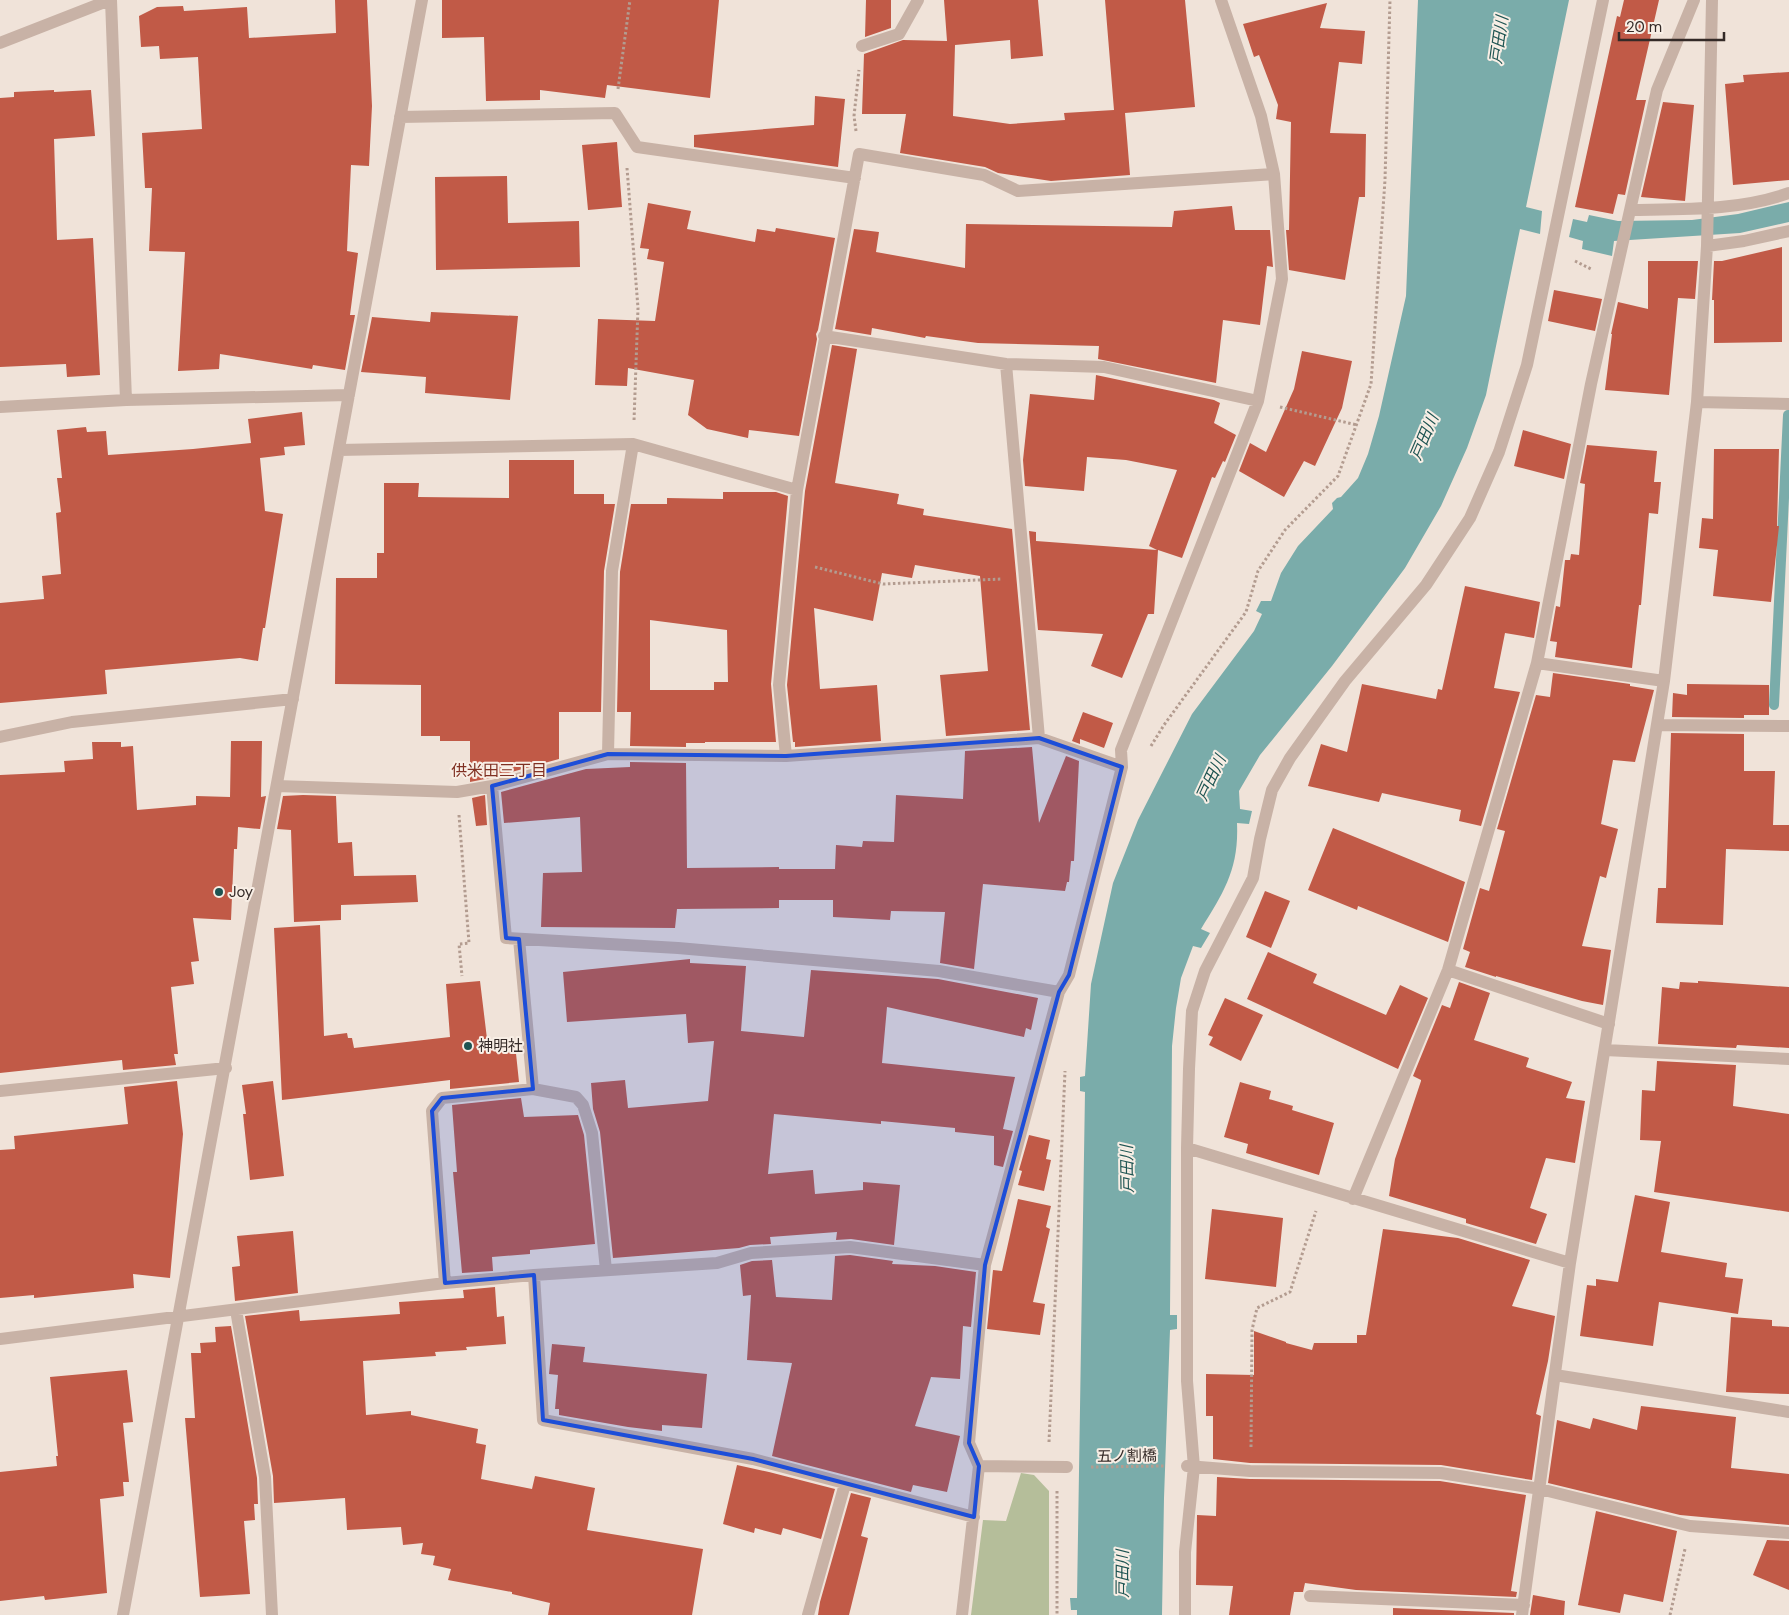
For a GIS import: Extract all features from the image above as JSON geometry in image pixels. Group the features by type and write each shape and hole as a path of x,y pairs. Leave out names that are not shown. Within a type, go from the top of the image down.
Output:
{"street":[{"path":"0,43 111,0 126,400"},
{"path":"123,1615 226,1068 422,0"},
{"path":"862,46 899,34 918,0"},
{"path":"962,1615 979,1466 968,1444 985,1265 1060,992 1069,974 1122,768 1121,750 1258,401 1282,279 1274,174 1261,116 1221,0"},
{"path":"1184,1615 1185,1552 1191,1466 1187,1381 1187,1148 1192,1011 1205,971 1253,878 1272,790 1290,758 1345,681 1426,585 1470,518 1499,452 1527,365 1603,0"},
{"path":"1353,1199 1448,970 1537,663 1591,384 1657,90 1694,0"},
{"path":"1310,1596 1523,1610 1570,1263 1664,681 1696,402 1707,246 1712,0"},
{"path":"400,117 615,113 637,147 855,178"},
{"path":"786,756 779,685 797,490 858,154 984,175 1018,191 1274,174"},
{"path":"1630,210 1708,208 1737,205 1789,193"},
{"path":"1707,246 1744,241 1789,231"},
{"path":"824,336 1006,364 1104,367 1258,401"},
{"path":"1006,364 1039,738"},
{"path":"0,407 126,400 349,395"},
{"path":"1696,402 1789,404"},
{"path":"339,450 633,444 797,490"},
{"path":"608,754 612,571 633,444"},
{"path":"1537,663 1664,681"},
{"path":"0,737 72,722 293,699"},
{"path":"1657,725 1789,726"},
{"path":"277,786 457,792 492,786 608,754 786,756 1039,738 1122,768"},
{"path":"492,786 506,938 678,948 939,971 1060,992"},
{"path":"519,939 533,1090"},
{"path":"1448,970 1609,1024"},
{"path":"1605,1050 1789,1059"},
{"path":"0,1091 226,1068"},
{"path":"445,1283 432,1111 442,1098 533,1090 576,1097 583,1105 592,1133 606,1270"},
{"path":"1187,1148 1570,1263"},
{"path":"0,1339 445,1283 717,1263 751,1253 850,1247 985,1265"},
{"path":"534,1275 543,1420 754,1459 974,1518"},
{"path":"236,1310 265,1477 272,1615"},
{"path":"1555,1375 1789,1412"},
{"path":"979,1466 1062,1468"},
{"path":"1191,1466 1250,1470 1441,1473 1540,1489 1690,1526 1789,1533"},
{"path":"808,1615 845,1484"}],"path":[{"path":"615,113 630,0"},
{"path":"1150,748 1164,725 1246,612 1258,571 1285,530 1338,476 1371,384 1385,180 1390,0"},
{"path":"858,154 854,116 862,46"},
{"path":"624,128 638,308 633,444"},
{"path":"1552,245 1576,250 1574,260 1614,280"},
{"path":"1258,401 1357,425"},
{"path":"790,560 883,584 1025,578"},
{"path":"457,792 469,943 459,944 462,976"},
{"path":"1057,1615 1062,1468 1049,1458 1065,1063"},
{"path":"1250,1470 1252,1330 1257,1308 1290,1292 1323,1189"},
{"name":"五ノ割橋","path":"1062,1468 1191,1466"},
{"path":"1670,1615 1690,1526"}],"highlighted area":[{"path":"1039,738 1122,767 1069,975 1059,992 985,1265 969,1443 979,1466 974,1517 753,1459 543,1420 534,1275 445,1283 432,1111 442,1098 533,1089 519,939 506,938 492,786 608,754 786,756"}],"green space":[{"path":"1021,1473 1034,1475 1049,1491 1049,1615 971,1615 983,1520 1006,1521"}],"water":[{"name":"戸田川","path":"1418,0 1569,0 1526,207 1542,211 1540,234 1520,229 1486,395 1467,448 1441,506 1405,568 1332,666 1260,755 1239,791 1240,809 1252,811 1249,824 1237,823 1233,867 1217,903 1201,929 1210,933 1201,948 1193,946 1181,978 1172,1046 1170,1315 1177,1315 1177,1329 1170,1330 1162,1615 1077,1615 1077,1610 1071,1610 1070,1598 1077,1598 1085,1092 1080,1091 1080,1077 1085,1076 1091,984 1113,883 1138,820 1192,714 1254,631 1262,614 1256,611 1261,601 1271,601 1281,573 1298,546 1333,509 1332,503 1341,497 1358,478 1368,454 1379,416 1406,296"},
{"path":"1789,202 1789,222 1740,233 1614,241 1612,256 1582,249 1583,241 1569,237 1573,219 1587,222 1589,215 1618,221 1692,220 1738,214"}],"building":[{"path":"335,0 367,0 372,106 369,166 351,165 347,251 358,253 350,315 355,315 345,370 313,365 312,369 220,354 219,369 178,371 185,252 149,251 152,188 145,188 142,133 202,129 198,57 160,59 159,46 141,47 139,16 157,7 183,6 184,11 247,7 249,38 336,33"},
{"path":"442,0 719,0 710,98 607,85 605,98 540,90 540,100 486,101 484,37 442,38"},
{"path":"866,0 891,0 891,28 865,37"},
{"path":"944,0 1038,0 1043,56 1011,59 1010,40 955,45 953,116 1010,124 1065,120 1064,113 1114,110 1105,0 1185,0 1195,107 1125,113 1130,175 1051,181 998,173 985,167 900,153 906,114 862,114 864,54 903,40 947,41"},
{"path":"1624,0 1659,0 1636,100 1646,100 1625,195 1618,194 1613,214 1575,207 1617,16 1620,17"},
{"path":"1327,3 1320,28 1365,31 1362,64 1339,62 1330,133 1366,134 1365,197 1359,197 1345,280 1289,270 1286,230 1289,230 1291,122 1276,119 1278,105 1259,55 1254,57 1243,24"},
{"path":"1789,72 1789,180 1733,185 1725,84 1744,82 1743,75"},
{"path":"54,90 54,92 91,90 95,136 54,139 57,240 93,238 100,375 67,377 66,364 0,367 0,98 14,97 14,92"},
{"path":"815,96 845,99 838,167 694,147 694,135 814,125"},
{"path":"1663,102 1694,105 1685,201 1641,197"},
{"path":"617,142 622,207 588,210 582,145"},
{"path":"507,176 508,223 579,221 580,267 436,270 435,177"},
{"path":"648,203 691,211 687,229 755,242 757,229 775,232 776,228 835,238 816,334 817,339 799,436 749,430 748,438 707,429 688,415 694,380 628,368 627,386 595,385 598,319 655,321 664,262 647,259 649,249 640,248"},
{"path":"1232,206 1235,230 1270,230 1273,267 1267,266 1260,325 1223,320 1216,383 1098,359 1099,346 978,343 926,336 925,338 872,328 871,335 835,329 854,229 879,232 876,252 965,268 966,224 1172,227 1174,211"},
{"path":"1782,247 1782,342 1714,343 1714,300 1712,300 1714,261 1722,261"},
{"path":"1648,261 1698,261 1695,299 1678,298 1669,395 1605,390 1611,334 1618,302 1648,309"},
{"path":"1554,290 1602,299 1595,331 1548,321"},
{"path":"431,312 518,316 510,400 425,393 426,377 361,372 372,317 430,322"},
{"path":"832,345 857,349 835,483 899,494 897,504 924,509 923,515 1012,529 1030,730 946,736 940,675 988,671 980,576 915,565 912,578 882,573 873,621 814,608 820,689 877,685 881,741 795,747 787,685 805,491"},
{"path":"1302,351 1352,361 1342,408 1315,466 1304,461 1284,497 1239,471 1250,443 1266,452 1294,389"},
{"path":"1096,375 1214,400 1220,403 1214,423 1236,435 1225,462 1223,461 1215,478 1212,477 1182,558 1158,550 1154,614 1148,614 1122,678 1091,666 1103,634 1038,630 1029,531 1036,532 1036,541 1157,550 1149,546 1177,470 1126,460 1087,457 1084,491 1025,486 1023,460 1030,394 1094,400"},
{"path":"302,412 305,445 284,447 285,455 260,458 265,511 283,514 258,661 240,658 105,670 107,694 0,703 0,603 44,599 42,576 61,574 56,513 61,512 57,478 62,478 57,430 86,427 87,432 106,431 108,455 193,449 251,443 248,419"},
{"path":"1523,430 1571,444 1564,479 1514,466"},
{"path":"1587,445 1657,451 1654,482 1661,482 1658,514 1649,513 1641,605 1639,605 1632,668 1555,657 1557,642 1550,641 1556,606 1560,607 1565,560 1570,560 1571,554 1579,555 1585,484 1580,483"},
{"path":"1714,449 1779,449 1777,526 1779,526 1771,602 1713,596 1718,550 1699,548 1702,518 1713,519"},
{"path":"509,460 574,460 574,494 604,494 604,504 615,504 604,571 601,712 559,712 559,759 470,782 470,741 440,741 440,736 421,736 421,685 335,684 336,578 377,578 377,553 384,553 384,483 419,483 418,497 509,498"},
{"path":"723,492 776,492 788,496 771,684 776,742 686,743 686,747 630,746 631,712 617,712 620,572 631,504 667,504 667,498 723,499","holes":["650,620 727,630 728,682 714,682 714,690 650,690"]},
{"path":"1465,586 1540,602 1534,638 1505,633 1494,688 1520,692 1481,826 1459,821 1461,810 1382,793 1379,802 1308,786 1321,744 1347,752 1362,684 1436,699 1438,689 1442,690"},
{"path":"1553,673 1630,684 1630,686 1654,690 1635,762 1613,760 1601,824 1618,829 1606,878 1600,876 1582,946 1611,950 1603,1005 1582,1001 1465,967 1470,952 1463,949 1480,888 1489,891 1505,831 1497,829 1536,695 1550,697"},
{"path":"1687,684 1769,685 1769,715 1744,715 1744,718 1672,717 1673,693 1687,695"},
{"path":"1083,712 1113,723 1104,748 1080,739 1080,744 1072,741"},
{"path":"1671,733 1744,734 1744,771 1775,771 1773,825 1789,825 1789,851 1726,849 1723,925 1656,923 1658,888 1666,888"},
{"path":"231,741 262,741 261,797 266,796 260,829 238,827 237,849 234,849 231,920 193,918 199,961 191,962 194,984 171,987 178,1054 174,1054 176,1065 123,1070 122,1060 0,1073 0,775 65,772 64,761 93,759 92,742 121,742 121,747 133,746 137,810 196,805 196,796 230,797"},
{"path":"1032,747 1039,823 1066,756 1079,761 1074,861 1071,861 1069,882 1067,882 1065,891 983,884 974,969 940,963 945,912 891,911 890,920 833,917 833,900 779,900 779,908 677,909 675,928 541,927 543,873 582,872 580,817 504,823 501,792 586,769 630,767 630,762 686,763 687,868 779,867 779,869 835,869 836,845 862,847 863,841 894,842 896,795 963,799 965,751"},
{"path":"485,795 487,825 476,826 472,798"},
{"path":"283,796 336,796 338,843 352,842 354,876 416,875 418,902 341,905 341,920 294,922 291,830 277,829"},
{"path":"1333,828 1465,882 1448,942 1358,906 1357,910 1308,890"},
{"path":"1265,891 1290,901 1271,948 1246,937"},
{"path":"320,925 324,1036 347,1033 348,1038 352,1038 354,1048 450,1037 446,984 480,981 488,1047 515,1044 519,1082 450,1089 450,1080 282,1100 274,928"},
{"path":"1268,952 1317,974 1313,983 1386,1015 1400,985 1428,998 1398,1069 1247,999"},
{"path":"690,959 690,963 746,966 741,1031 804,1037 811,970 938,979 1038,998 1031,1030 1026,1028 1024,1037 887,1007 882,1063 1015,1077 1003,1129 1013,1131 1003,1167 994,1165 994,1136 955,1132 955,1128 881,1121 881,1124 774,1114 768,1174 813,1170 815,1194 863,1190 863,1182 900,1185 894,1245 851,1239 836,1240 837,1232 770,1237 771,1244 750,1245 739,1248 613,1258 600,1132 593,1109 591,1083 625,1080 628,1108 708,1101 714,1041 688,1043 686,1014 567,1022 563,972"},
{"path":"1698,981 1789,987 1789,1048 1737,1045 1736,1048 1658,1044 1662,987 1679,989 1680,982 1698,983"},
{"path":"1459,982 1490,993 1474,1040 1529,1058 1526,1067 1572,1082 1566,1098 1585,1101 1575,1163 1546,1158 1530,1208 1547,1214 1536,1244 1466,1223 1466,1219 1389,1196 1395,1159 1421,1081 1413,1076 1442,1005 1450,1008"},
{"path":"1225,998 1263,1015 1241,1061 1209,1045 1213,1037 1208,1035"},
{"path":"1657,1061 1736,1065 1733,1106 1789,1114 1789,1212 1654,1192 1661,1141 1640,1140 1642,1090 1655,1091"},
{"path":"177,1081 183,1134 170,1278 133,1274 134,1288 34,1298 34,1295 0,1298 0,1150 15,1149 14,1136 128,1124 124,1087"},
{"path":"273,1081 284,1176 250,1180 243,1114 246,1114 242,1085"},
{"path":"1240,1082 1271,1091 1269,1099 1293,1106 1292,1110 1334,1123 1319,1175 1246,1153 1248,1144 1224,1137"},
{"path":"521,1098 524,1117 578,1115 584,1135 595,1244 530,1250 530,1254 492,1257 493,1271 462,1273 453,1172 457,1172 452,1105"},
{"path":"1029,1135 1050,1140 1046,1159 1051,1160 1044,1191 1018,1185 1022,1171 1019,1170"},
{"path":"1635,1195 1670,1202 1661,1252 1727,1263 1725,1277 1743,1279 1738,1314 1659,1302 1653,1346 1580,1336 1587,1285 1596,1286 1596,1279 1618,1282"},
{"path":"1018,1199 1051,1206 1046,1227 1050,1229 1033,1302 1045,1304 1040,1335 987,1329 993,1270 1002,1271"},
{"path":"1212,1209 1283,1218 1276,1287 1205,1279"},
{"path":"1383,1229 1458,1238 1530,1260 1512,1306 1555,1316 1548,1361 1536,1414 1541,1416 1532,1480 1441,1465 1250,1463 1213,1459 1213,1416 1206,1416 1206,1374 1254,1375 1254,1331 1312,1350 1314,1343 1357,1343 1357,1335 1366,1335"},
{"path":"293,1231 298,1293 235,1301 232,1267 240,1266 237,1236"},
{"path":"850,1255 893,1261 892,1264 935,1266 976,1272 971,1327 963,1326 960,1379 931,1377 915,1426 960,1436 947,1492 913,1485 911,1492 772,1456 792,1363 747,1360 751,1295 743,1296 740,1265 752,1261 772,1260 776,1297 832,1300 835,1256"},
{"path":"495,1287 497,1317 504,1316 506,1344 466,1347 467,1350 435,1352 436,1356 363,1361 366,1415 411,1411 411,1415 478,1429 476,1443 486,1445 481,1479 532,1489 535,1476 595,1488 587,1530 703,1549 692,1615 548,1615 550,1603 512,1594 512,1592 448,1580 451,1569 433,1565 435,1556 421,1554 423,1543 403,1545 401,1527 347,1530 345,1498 274,1503 273,1476 245,1316 299,1310 300,1321 400,1314 399,1302 464,1298 463,1290"},
{"path":"1731,1317 1772,1320 1772,1326 1789,1327 1789,1394 1726,1392"},
{"path":"231,1326 257,1478 258,1504 254,1504 255,1520 244,1521 250,1594 200,1597 185,1418 195,1418 191,1353 201,1353 200,1343 216,1342 215,1327"},
{"path":"552,1344 585,1347 583,1362 707,1374 702,1428 662,1425 662,1431 559,1415 559,1409 555,1409 558,1375 549,1374"},
{"path":"127,1370 133,1422 123,1423 129,1482 123,1482 124,1496 100,1499 107,1593 45,1600 44,1596 0,1601 0,1472 57,1466 56,1456 58,1456 50,1377"},
{"path":"1641,1406 1736,1417 1731,1468 1789,1474 1789,1525 1680,1515 1548,1483 1557,1420 1590,1429 1593,1418 1637,1430"},
{"path":"737,1465 835,1489 821,1539 783,1528 781,1535 755,1528 754,1533 723,1524"},
{"path":"1217,1477 1440,1481 1526,1495 1511,1591 1517,1592 1516,1597 1356,1590 1305,1583 1303,1592 1294,1592 1290,1615 1229,1615 1233,1586 1196,1585 1197,1515 1216,1516"},
{"path":"851,1493 871,1498 861,1536 868,1538 849,1615 818,1615 820,1602"},
{"path":"1596,1511 1677,1531 1663,1602 1624,1594 1620,1613 1578,1605"},
{"path":"1767,1540 1789,1541 1789,1590 1753,1575"},
{"path":"1533,1595 1565,1601 1564,1615 1530,1615"},
{"path":"1393,1608 1514,1613 1514,1615 1393,1615"}],"waterway":[{"path":"1774,705 1788,415"}],"place":[{"name":"Joy","path":"219,892"},
{"name":"神明社","path":"468,1046"}],"district":[{"name":"供米田三丁目","path":"499,770"}]}
